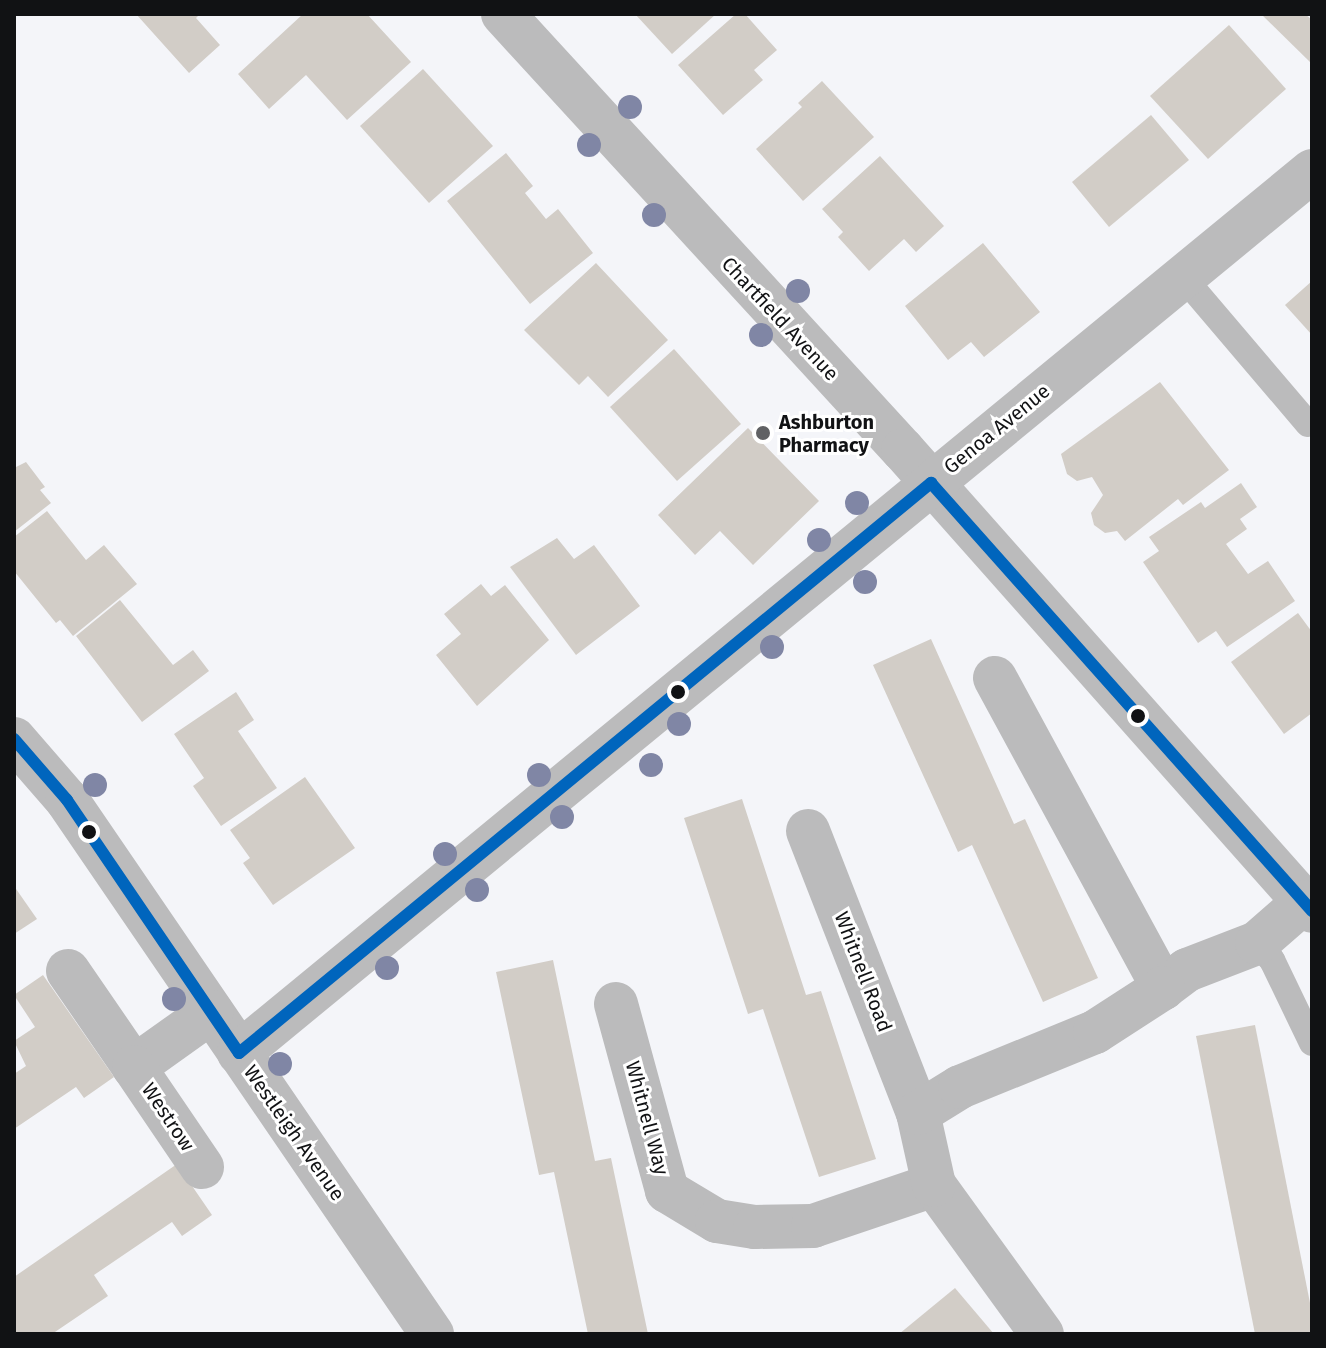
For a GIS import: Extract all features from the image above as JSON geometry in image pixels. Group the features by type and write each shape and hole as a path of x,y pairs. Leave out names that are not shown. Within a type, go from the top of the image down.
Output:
{"street":[{"name":"Chartfield Avenue","path":"503,14 931,483 1308,907"},
{"name":"Genoa Avenue","path":"239,1053 1312,171"},
{"path":"995,678 1163,988"},
{"name":"Westleigh Avenue","path":"14,739 67,800 432,1334"},
{"name":"Whitnell Road","path":"808,831 918,1113"},
{"path":"1042,1334 934,1185 918,1113 960,1087 1095,1032 1187,970 1257,943 1308,907"},
{"name":"Westrow","path":"68,971 202,1167"},
{"name":"Whitnell Way","path":"616,1004 667,1191 717,1221 755,1227 813,1226 934,1185"},
{"name":"Westrow","path":"134,1067 211,1012"}],"lane":[{"path":"1183,277 1308,424"},
{"path":"1257,943 1272,960 1312,1043"}],"building":[{"path":"136,14 200,14 196,18 220,45 189,73"},
{"path":"303,14 367,14 411,62 347,120 306,75 269,109 238,74"},
{"path":"635,14 716,14 672,54"},
{"path":"736,14 745,14 777,50 754,70 763,80 723,115 678,65"},
{"path":"1261,14 1305,14 1312,20 1312,64"},
{"path":"1229,25 1286,89 1208,159 1150,96"},
{"path":"423,69 493,146 429,203 360,126"},
{"path":"822,81 874,137 803,201 756,149 802,107 798,103"},
{"path":"1151,115 1189,160 1109,227 1072,182"},
{"path":"506,153 533,186 525,193 546,219 558,209 593,253 530,304 447,201"},
{"path":"880,156 944,226 916,252 904,239 869,271 838,237 843,232 822,209"},
{"path":"983,243 1040,312 984,357 971,342 948,360 905,306"},
{"path":"596,263 668,340 608,397 588,376 579,385 524,330"},
{"path":"1312,281 1312,335 1285,305"},
{"path":"674,349 741,424 677,481 610,407"},
{"path":"1160,382 1229,470 1183,505 1178,499 1125,541 1117,531 1105,533 1094,525 1091,513 1103,495 1092,477 1077,481 1067,474 1061,454"},
{"path":"748,428 819,501 753,565 720,531 695,555 658,515"},
{"path":"26,462 45,487 40,490 51,503 14,532 14,468"},
{"path":"1241,483 1257,507 1240,519 1247,529 1226,544 1248,574 1268,561 1295,601 1227,647 1216,631 1198,643 1143,562 1159,551 1149,537 1201,502 1205,508"},
{"path":"47,511 86,560 104,545 137,584 73,636 60,620 56,623 14,571 14,537"},
{"path":"557,538 574,559 594,545 640,606 576,655 510,567"},
{"path":"481,584 491,596 505,585 549,640 477,706 436,655 461,634 444,614"},
{"path":"120,600 173,665 193,650 209,671 142,722 76,636"},
{"path":"1298,613 1312,632 1312,713 1284,734 1231,662"},
{"path":"931,639 1014,824 1025,819 1098,978 1043,1002 972,845 958,852 873,665"},
{"path":"236,692 254,720 238,731 277,788 221,826 193,786 204,778 174,734"},
{"path":"305,777 355,848 273,905 243,863 250,858 230,830"},
{"path":"742,799 806,995 821,991 876,1159 819,1177 763,1009 748,1014 684,818"},
{"path":"14,886 37,919 14,934"},
{"path":"553,960 595,1161 611,1158 648,1334 588,1334 554,1172 539,1175 496,972"},
{"path":"43,975 114,1077 84,1098 76,1087 14,1129 14,1074 26,1066 14,1041 35,1027 14,995"},
{"path":"1255,1025 1312,1313 1312,1334 1255,1334 1196,1036"},
{"path":"177,1164 212,1215 182,1236 172,1222 94,1275 108,1296 52,1334 14,1334 14,1277"},
{"path":"955,1288 994,1334 899,1334"}],"transit line":[{"path":"931,483 1312,911"},
{"path":"239,1053 931,483"},
{"path":"14,739 67,800 239,1053"}],"place":[{"name":"Ashburton Pharmacy","path":"763,433"}]}
